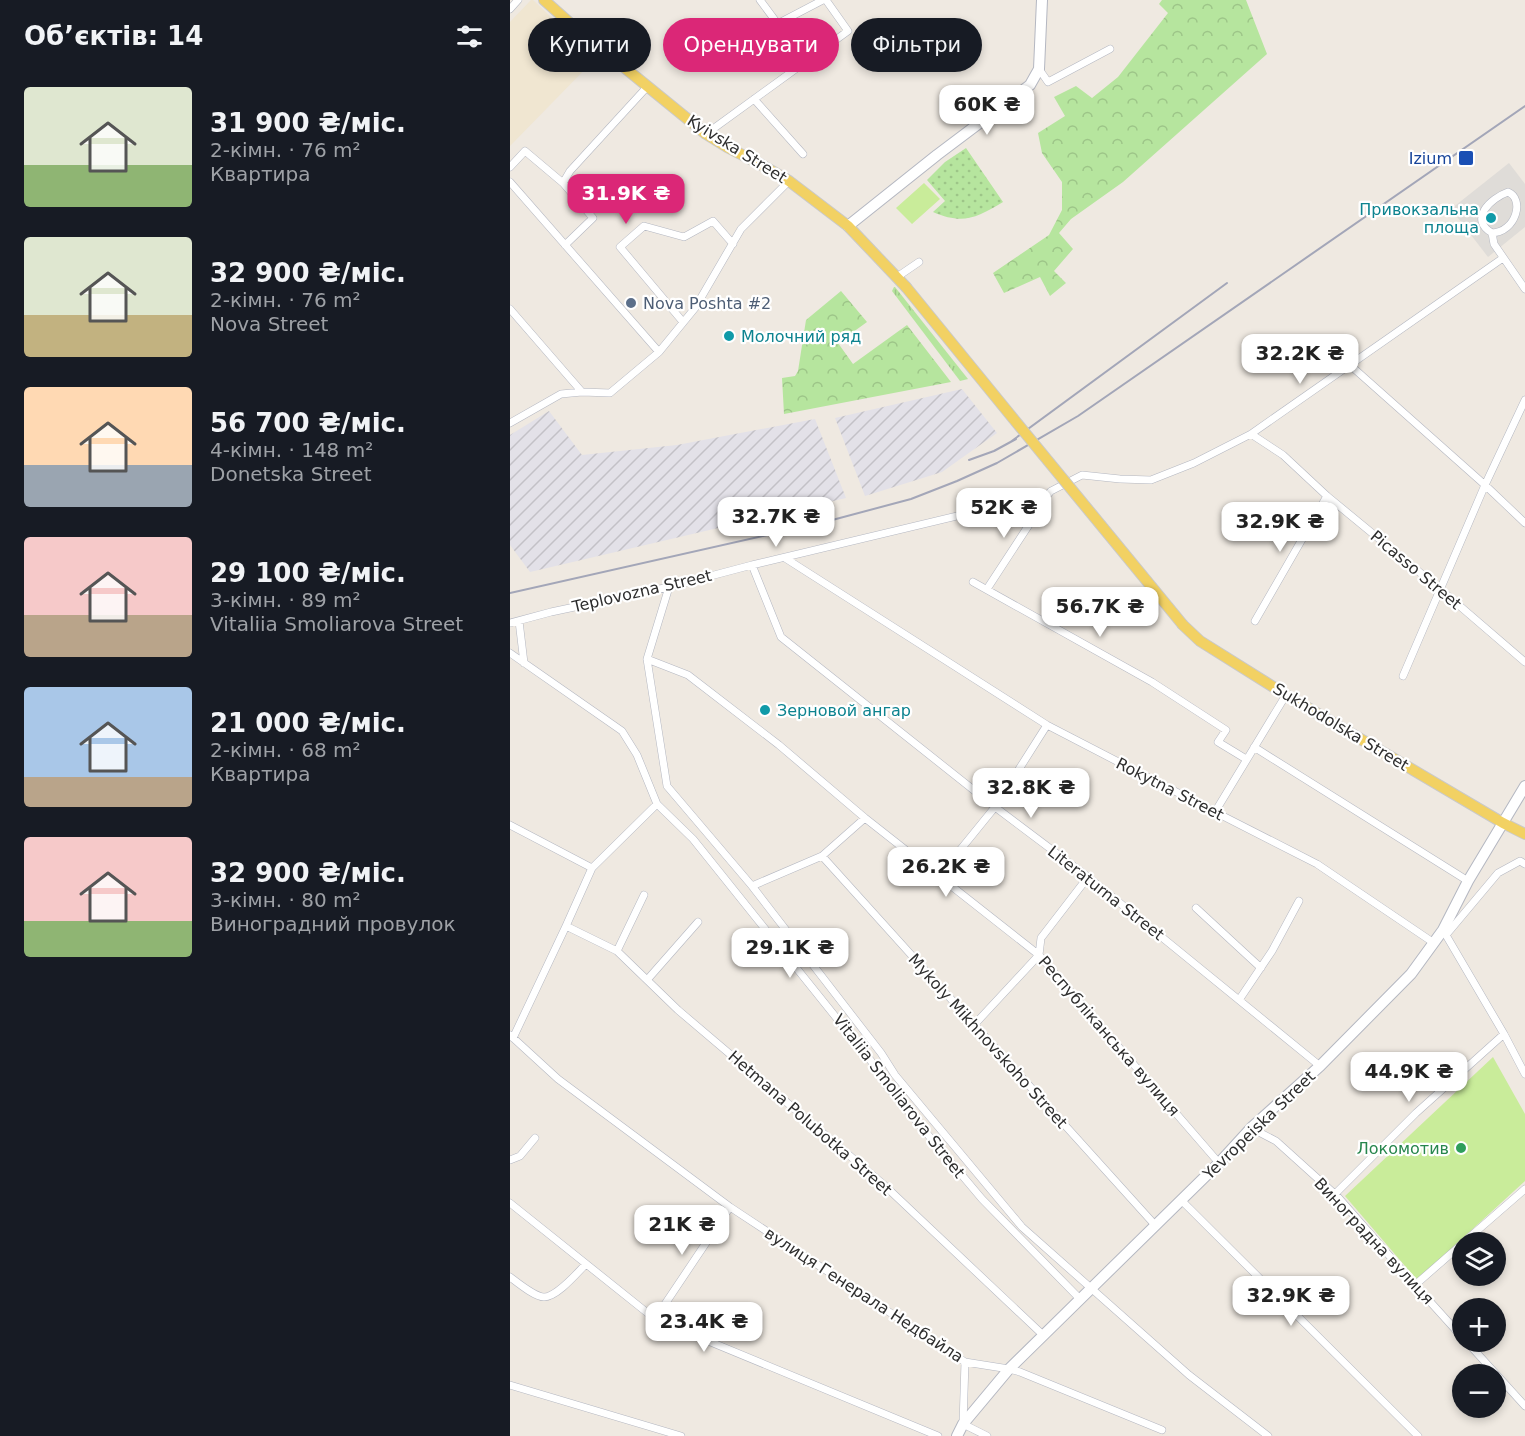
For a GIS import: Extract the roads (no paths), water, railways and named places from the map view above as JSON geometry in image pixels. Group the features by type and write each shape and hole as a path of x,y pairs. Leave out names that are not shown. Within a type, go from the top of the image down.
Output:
{"main road":[{"name":"Kyivska Street","path":"544,0 706,134 789,181 848,226 906,286"},
{"name":"Sukhodolska Street","path":"906,286 1183,625 1200,641 1287,695 1525,834"}],"street":[{"path":"510,9 518,0"},
{"path":"760,0 773,18"},
{"path":"789,18 825,0 838,18"},
{"path":"848,226 1030,85 1039,69 1042,0"},
{"path":"839,19 848,31 839,38"},
{"path":"1039,69 1048,82 1110,49"},
{"path":"706,134 792,72"},
{"path":"563,183 570,171 647,87"},
{"path":"754,99 803,154"},
{"path":"510,167 525,151 563,183 594,218 565,245"},
{"path":"510,422 561,394 610,393 659,352 694,308 741,229 789,181"},
{"path":"510,182 659,352"},
{"path":"1492,233 1504,231 1518,221 1523,209 1520,196 1508,192 1492,200 1485,207 1482,221 1484,228 1492,233 1494,244 1525,289"},
{"path":"684,322 620,247 644,226 684,237 713,221 733,244"},
{"path":"987,589 1036,514 1042,501 1052,492 1082,475 1151,480 1194,463 1251,434 1503,258"},
{"path":"897,278 919,262"},
{"path":"510,309 582,392"},
{"path":"1350,365 1525,523"},
{"path":"1403,676 1485,485 1525,400"},
{"name":"Picasso Street","path":"1251,434 1283,455 1327,496 1525,662"},
{"path":"1255,621 1327,496"},
{"name":"Teplovozna Street","path":"510,623 669,587 1028,499 1042,501"},
{"name":"Rokytna Street","path":"785,558 1047,725 1317,864 1434,943"},
{"name":"Literaturna Street","path":"752,566 781,637 995,807 1088,877 1320,1066"},
{"path":"973,582 1152,682 1211,720 1226,730 1218,742 1246,759"},
{"name":"Vitaliia Smoliarova Street","path":"669,587 647,659 667,786 752,886 881,1053 895,1075 1022,1227 1091,1289"},
{"path":"519,621 524,663"},
{"name":"Vitaliia Smoliarova Street","path":"510,653 622,731 637,755 657,804 693,839 872,1061 886,1085 982,1199 1080,1299"},
{"name":"Республіканська вулиця","path":"647,659 688,675 779,745 865,818 1039,955 1219,1163"},
{"path":"1215,812 1287,695"},
{"path":"939,876 995,807 1047,725"},
{"path":"1254,747 1468,881"},
{"name":"Yevropeiska Street","path":"957,1436 963,1424 1009,1369 1219,1163 1251,1128 1320,1066 1412,974 1444,933 1468,881 1525,786"},
{"path":"512,1036 592,868 657,804"},
{"path":"752,886 822,856 865,818"},
{"path":"510,825 592,868"},
{"name":"Mykoly Mikhnovskoho Street","path":"822,856 1155,1225"},
{"path":"1525,864 1520,861 1498,873 1444,933 1525,1074"},
{"path":"974,1025 1039,955 1041,938 1088,877"},
{"path":"617,951 644,895"},
{"path":"1239,1000 1272,951 1299,901"},
{"path":"1196,908 1261,968"},
{"path":"647,980 698,922"},
{"name":"Hetmana Polubotka Street","path":"566,926 617,951 678,1010 883,1184 1043,1335"},
{"path":"1335,1194 1416,1113 1504,1034"},
{"name":"вулиця Генерала Недбайла","path":"512,1036 558,1079 730,1207 965,1362 1009,1369 1162,1430"},
{"name":"Виноградна вулиця","path":"1251,1128 1276,1141 1335,1194 1452,1326"},
{"path":"510,1160 520,1155 535,1138"},
{"path":"1476,1232 1525,1190"},
{"path":"1181,1200 1418,1436"},
{"path":"510,1203 654,1319 938,1436"},
{"path":"654,1319 730,1207"},
{"path":"1415,1285 1452,1253"},
{"path":"510,1277 537,1295 545,1297 556,1293 586,1264"},
{"path":"1091,1289 1190,1375 1268,1436"},
{"path":"1476,1352 1525,1406"},
{"path":"965,1362 963,1424 987,1436"},
{"path":"510,1384 681,1436"}],"railway":[{"path":"510,593 821,523 911,499 997,463 1078,416 1525,106"},
{"path":"1009,443 1227,283"},
{"path":"969,460 994,451 1016,439"}],"place":[{"name":"Izium","path":"1466,158"},
{"name":"Привокзальна площа","path":"1491,218"},
{"name":"Nova Poshta #2","path":"631,303"},
{"name":"Молочний ряд","path":"729,336"},
{"name":"Зерновой ангар","path":"765,710"},
{"name":"Локомотив","path":"1461,1148"}]}
